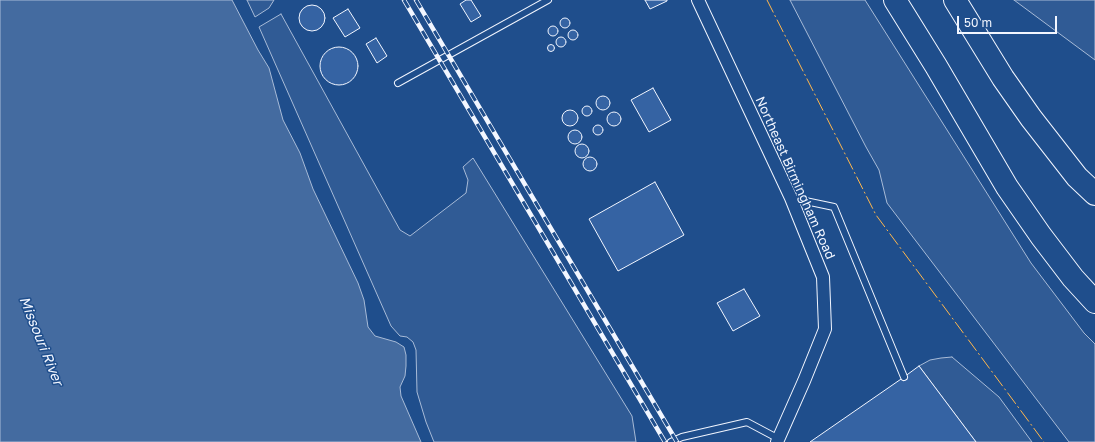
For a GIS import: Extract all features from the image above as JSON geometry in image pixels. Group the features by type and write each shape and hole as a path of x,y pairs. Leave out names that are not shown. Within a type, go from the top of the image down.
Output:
{"highway":[{"path":"896,0 1007,187 1041,236 1073,278 1095,302"},
{"path":"955,0 1003,78 1031,118 1077,177 1095,194"}],"street":[{"name":"Northeast Birmingham Road","path":"698,0 791,198 823,277 825,329 778,441"}],"lane":[{"path":"398,83 548,0"},
{"path":"791,198 834,207 904,377"},
{"path":"671,442 682,437 747,422 778,441"}],"shaded area":[{"path":"247,0 274,0 269,8 255,17"},
{"path":"790,0 865,0 1031,263 1084,333 1095,344 1095,442 1069,442 887,203 879,170"},
{"path":"1014,0 1095,0 1095,60"},
{"path":"281,14 400,230 410,236 466,193 468,180 463,167 473,158 632,416 636,442 434,442 417,392 416,350 413,342 407,337 400,336 391,326 259,27"},
{"path":"952,357 999,397 1032,442 976,442 919,366 930,360"}],"water":[{"name":"Missouri River","path":"0,0 232,0 269,68 283,120 300,153 313,189 358,283 364,300 368,327 375,336 396,342 404,347 406,366 405,376 400,387 401,396 421,442 0,442"}],"building":[{"path":"466,0 471,0 481,16 471,22 460,4"},
{"path":"645,0 667,0 667,1 650,9"},
{"path":"312,5 321,9 325,18 321,27 312,31 303,27 299,18 303,9"},
{"path":"348,9 360,28 345,37 333,18"},
{"path":"563,18 567,18 569,19 569,27 563,28 560,25 560,21"},
{"path":"551,26 555,26 557,27 557,35 551,36 548,33 548,29"},
{"path":"571,30 575,30 577,31 577,39 571,40 568,37 568,33"},
{"path":"559,37 563,37 565,38 565,46 559,47 556,44 556,40"},
{"path":"376,38 387,56 377,63 366,44"},
{"path":"551,44 554,45 554,51 551,52 548,51 547,48 548,45"},
{"path":"339,47 349,50 355,56 358,66 355,76 349,82 339,85 329,82 323,76 320,66 323,56 329,50"},
{"path":"653,88 671,120 649,132 631,100"},
{"path":"603,96 608,98 610,103 608,108 603,110 598,108 596,103 598,98"},
{"path":"585,106 589,106 591,107 591,115 585,116 582,113 582,109"},
{"path":"570,110 577,115 578,118 573,125 570,126 563,121 562,118 567,111"},
{"path":"614,112 619,114 621,119 619,124 614,126 609,124 607,119 609,114"},
{"path":"596,125 600,125 602,126 602,134 596,135 593,132 593,128"},
{"path":"575,130 580,132 582,137 580,142 575,144 570,142 568,137 570,132"},
{"path":"582,144 587,146 589,151 587,156 582,158 577,156 575,151 577,146"},
{"path":"590,157 595,159 597,164 595,169 590,171 585,169 583,164 585,159"},
{"path":"655,182 684,235 618,271 589,219"},
{"path":"744,289 760,316 733,331 717,303"},
{"path":"919,366 976,442 810,442 904,377"}],"railway":[{"path":"404,0 665,442"},
{"path":"416,0 677,442"}],"power":[{"path":"767,0 876,215 1044,442"}]}
